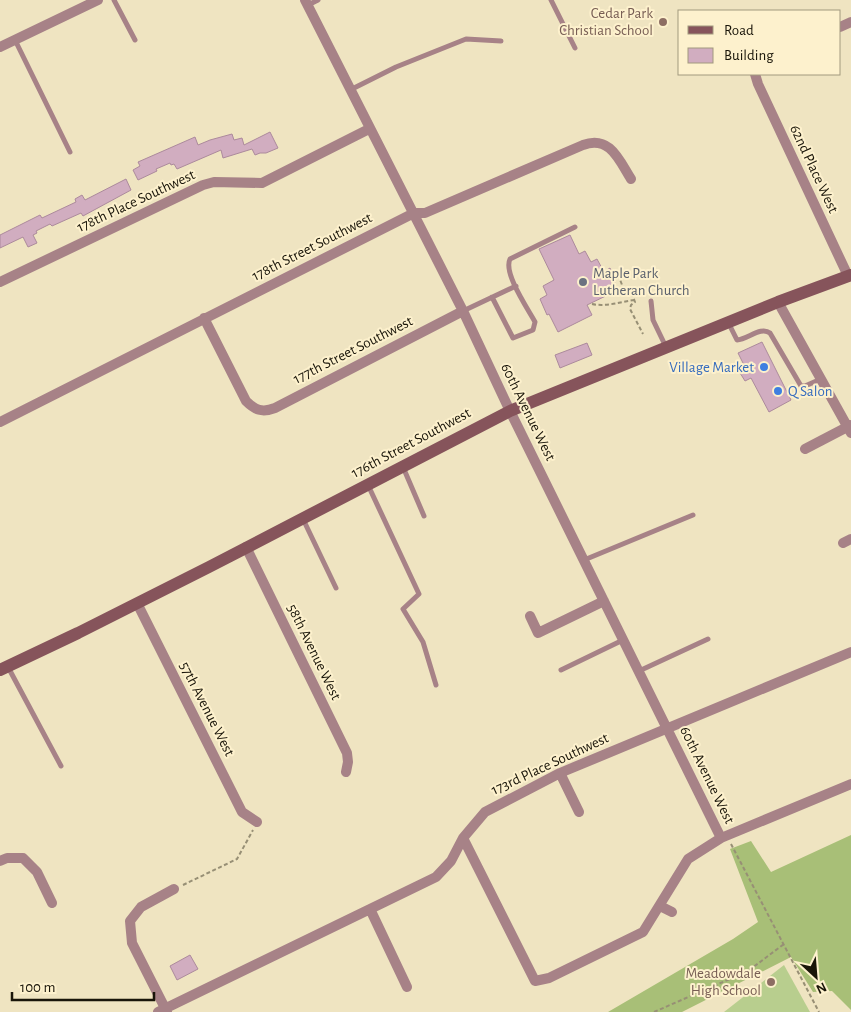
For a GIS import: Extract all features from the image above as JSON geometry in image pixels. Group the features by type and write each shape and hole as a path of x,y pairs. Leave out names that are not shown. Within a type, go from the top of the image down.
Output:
{"street":[{"path":"0,47 98,0"},
{"name":"60th Avenue West","path":"307,3 369,129 463,311 510,411 723,837"},
{"name":"62nd Place West","path":"755,75 849,275"},
{"name":"178th Place Southwest","path":"0,282 203,185 214,182 262,182 369,129"},
{"name":"178th Street Southwest","path":"0,422 414,213 425,213 591,142 599,142 611,149 631,179"},
{"name":"176th Street Southwest","path":"4,668 246,548 510,411 849,275"},
{"path":"778,302 820,379 850,428 805,449"},
{"name":"177th Street Southwest","path":"204,318 246,401 256,410 261,411 274,408 463,311"},
{"name":"58th Avenue West","path":"246,548 347,753 346,772"},
{"path":"530,616 538,633 604,600"},
{"name":"57th Avenue West","path":"137,603 242,812 257,822"},
{"name":"173rd Place Southwest","path":"163,1011 436,876 451,862 463,838 484,812 560,773 851,652"},
{"path":"560,773 578,812"},
{"path":"463,838 535,981 549,978 643,932 688,859 723,837 851,784"},
{"path":"0,862 7,858 23,858 37,872 52,903"},
{"path":"163,1011 132,943 130,920 141,907 174,889"},
{"path":"660,906 672,912"},
{"path":"370,909 408,987"}],"lane":[{"path":"114,0 136,40"},
{"path":"307,3 318,0"},
{"path":"551,0 575,48"},
{"path":"350,90 396,67 466,39 501,41"},
{"path":"14,40 70,152"},
{"path":"492,297 513,338 533,330 535,322 508,269 510,259 575,228"},
{"path":"463,311 516,286"},
{"path":"651,300 653,320 666,347"},
{"path":"728,322 737,340 762,331 770,333 801,386 820,379"},
{"path":"403,466 424,516"},
{"path":"368,484 419,594 403,609 423,642 436,685"},
{"path":"584,560 693,515"},
{"path":"302,518 336,588"},
{"path":"561,670 623,639"},
{"path":"639,671 708,639"},
{"path":"4,668 61,766"}],"path":[{"path":"613,271 618,274 625,293 632,294 635,302 631,305 630,309 643,334"},
{"path":"592,304 599,306 634,300"},
{"path":"174,889 237,859 257,822"},
{"path":"723,837 734,848 819,1012"},
{"path":"654,1012 748,971 784,944"}],"green space":[{"path":"851,835 851,1010 832,991 813,992 791,957 682,1012 608,1012 733,939 758,922 730,849 751,841 771,872"},
{"path":"784,965 810,1012 724,1012"}],"building":[{"path":"270,132 278,148 266,153 255,155 252,149 223,158 221,150 177,169 174,164 171,165 170,163 138,180 133,170 140,166 138,162 195,137 198,145 232,134 234,140 242,138 244,145"},
{"path":"126,179 131,190 83,216 81,213 36,231 37,233 33,235 37,243 28,247 23,237 0,248 0,235 40,215 42,218 76,202 75,199 82,195 85,200"},
{"name":"Maple Park Lutheran Church","path":"570,235 579,254 585,251 591,262 597,259 604,272 610,268 615,283 611,285 614,292 587,305 592,315 558,332 549,314 547,315 540,299 547,295 543,286 554,280 539,249"},
{"path":"762,342 791,400 769,412 751,378 745,381 737,368 744,365 738,353"},
{"path":"587,343 592,355 560,368 555,355"},
{"path":"190,955 198,969 177,980 170,966"}],"place":[{"name":"Cedar Park Christian School","path":"663,22"},
{"name":"Maple Park Lutheran Church","path":"583,282"},
{"name":"Village Market","path":"764,367"},
{"name":"Q Salon","path":"778,391"},
{"name":"Meadowdale High School","path":"771,982"}]}
